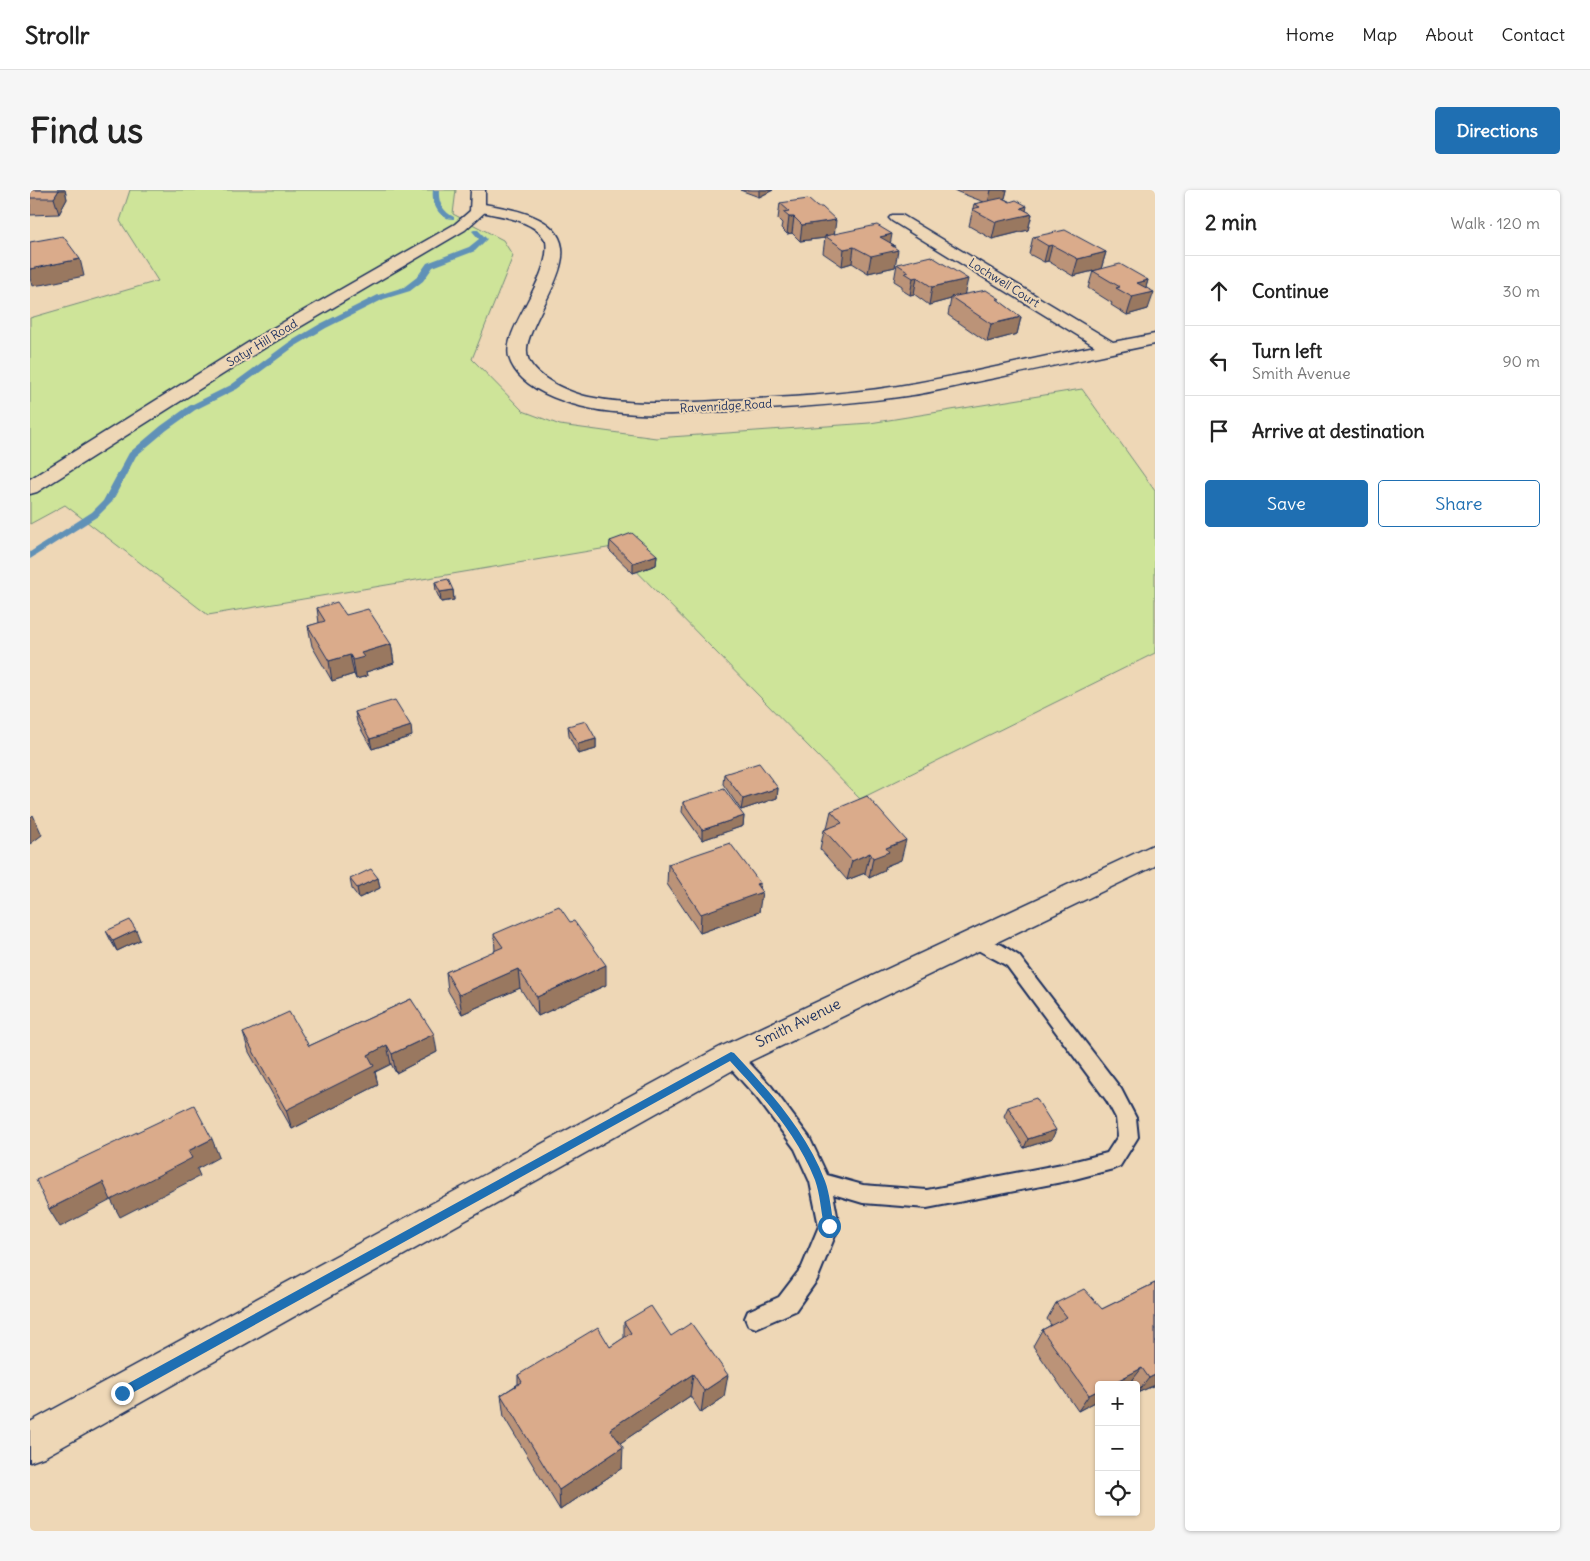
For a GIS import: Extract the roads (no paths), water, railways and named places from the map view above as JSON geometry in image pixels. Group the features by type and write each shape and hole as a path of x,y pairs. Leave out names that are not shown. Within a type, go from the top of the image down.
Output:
{"street":[{"name":"Ravenridge Road","path":"471,211 529,220 545,229 554,239 556,250 552,264 518,342 518,357 526,371 539,382 559,393 584,402 615,407 668,409 819,401 915,389 1155,339"},
{"name":"Satyr Hill Road","path":"30,488 205,377 403,259 471,211"},
{"name":"Lochwell Court","path":"897,218 1112,349"},
{"name":"Smith Avenue","path":"30,1442 731,1056 1155,854"}],"lane":[{"path":"820,1182 863,1194 927,1199 1068,1172 1113,1160 1128,1137 1126,1118 1114,1094 1013,961 996,950 972,940"},
{"path":"731,1056 764,1092 802,1143 820,1182 829,1226 810,1273 787,1304 756,1318"}],"waterway":[{"path":"436,190 435,195 438,207 452,218"},
{"path":"30,556 95,514 107,502 132,455 164,428 192,408 234,387 291,345 323,326 381,297 407,289 420,279 430,265 472,249 483,239 476,231"}]}
